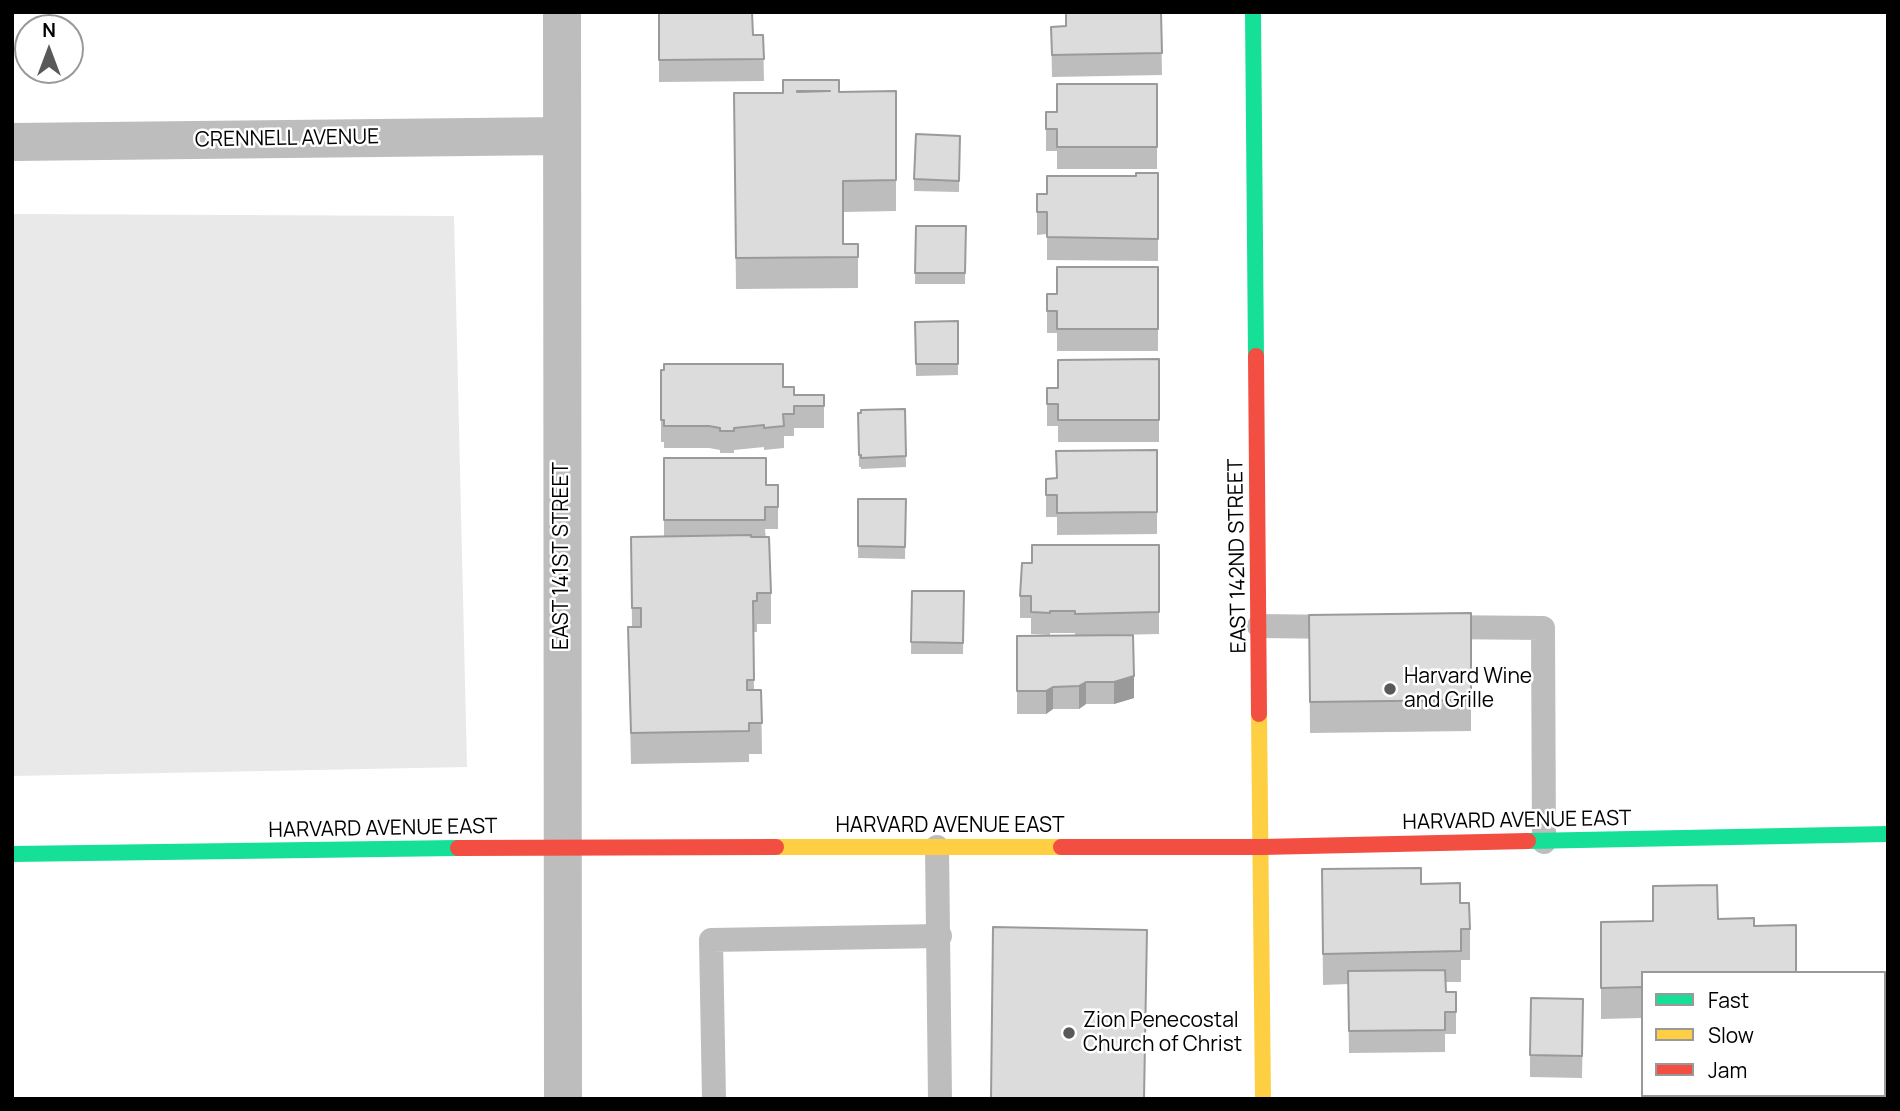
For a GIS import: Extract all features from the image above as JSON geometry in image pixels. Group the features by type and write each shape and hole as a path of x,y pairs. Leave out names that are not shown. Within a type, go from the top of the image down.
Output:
{"main road":[{"name":"EAST 142ND STREET","path":"1253,12 1263,1099"},
{"name":"HARVARD AVENUE EAST","path":"12,854 562,847 1262,847 1888,834"}],"street":[{"name":"EAST 141ST STREET","path":"562,12 564,1099"},
{"name":"CRENNELL AVENUE","path":"12,142 562,136"}],"lane":[{"path":"1259,626 1366,627"},
{"path":"1420,627 1543,628 1544,842"},
{"path":"937,847 940,1099"},
{"path":"714,1099 711,940 940,936"}],"shaded area":[{"path":"12,214 454,216 467,767 12,776"}],"building":[{"path":"659,12 752,12 753,35 763,35 764,59 659,60"},
{"path":"1066,12 1161,12 1162,53 1052,55 1051,27 1066,26"},
{"path":"783,80 839,80 839,92 896,91 896,180 843,181 843,244 858,244 858,257 736,258 734,93 783,93"},
{"path":"1057,84 1157,84 1157,147 1057,147 1057,129 1046,129 1046,112 1057,112"},
{"path":"916,134 960,136 959,181 914,179"},
{"path":"1136,173 1158,173 1158,239 1047,237 1047,212 1037,212 1037,194 1047,194 1047,176 1136,176"},
{"path":"916,226 966,226 965,273 915,273"},
{"path":"1057,267 1158,267 1158,329 1057,329 1057,311 1047,311 1047,294 1057,294"},
{"path":"958,321 958,364 916,364 915,322"},
{"path":"1159,359 1159,420 1058,420 1058,404 1047,404 1047,388 1058,388 1058,360"},
{"path":"664,364 783,364 783,387 794,387 794,395 824,395 824,406 794,406 794,414 783,414 784,426 764,428 764,425 720,431 720,428 709,426 664,426 664,420 661,420 661,370 664,370"},
{"path":"905,409 906,456 861,458 858,413 861,413 861,410"},
{"path":"1157,450 1157,512 1057,513 1057,495 1046,495 1046,479 1057,478 1056,451"},
{"path":"664,458 766,458 766,485 778,485 778,507 765,507 765,520 664,520"},
{"path":"858,499 906,499 905,547 858,546"},
{"path":"631,537 769,537 771,593 757,593 757,601 753,601 754,680 747,680 747,690 761,690 762,723 749,723 749,731 631,733 628,627 641,627 641,608 632,608"},
{"path":"1032,545 1159,545 1159,612 1031,612 1031,596 1020,596 1022,563 1032,563"},
{"path":"912,591 964,591 963,643 911,642"},
{"name":"Harvard Wine and Grille","path":"1471,613 1471,700 1310,702 1309,615"},
{"path":"1133,635 1134,676 1114,682 1086,682 1079,686 1053,687 1046,691 1017,691 1017,636"},
{"path":"1421,868 1421,884 1460,883 1460,903 1469,903 1470,929 1461,929 1461,951 1323,954 1322,869"},
{"path":"1717,885 1718,919 1754,918 1754,926 1796,925 1796,971 1641,971 1641,987 1601,988 1601,922 1653,921 1653,886"},
{"name":"Zion Penecostal Church of Christ","path":"993,927 1147,930 1144,1099 991,1099"},
{"path":"1445,970 1446,992 1456,992 1456,1012 1445,1012 1445,1030 1349,1031 1348,971"},
{"path":"1531,998 1583,999 1582,1056 1530,1055"}],"traffic: fast":[{"path":"1253,12 1256,356"},
{"path":"1528,841 1888,834"},
{"path":"12,854 458,848"}],"traffic: slow":[{"path":"1259,714 1263,1099"},
{"path":"776,847 1061,847"}],"traffic: jam":[{"path":"1256,356 1259,714"},
{"path":"1061,847 1262,847 1528,841"},
{"path":"458,848 776,847"}],"place":[{"name":"Harvard Wine and Grille","path":"1390,689"},
{"name":"Zion Penecostal Church of Christ","path":"1069,1033"}]}
